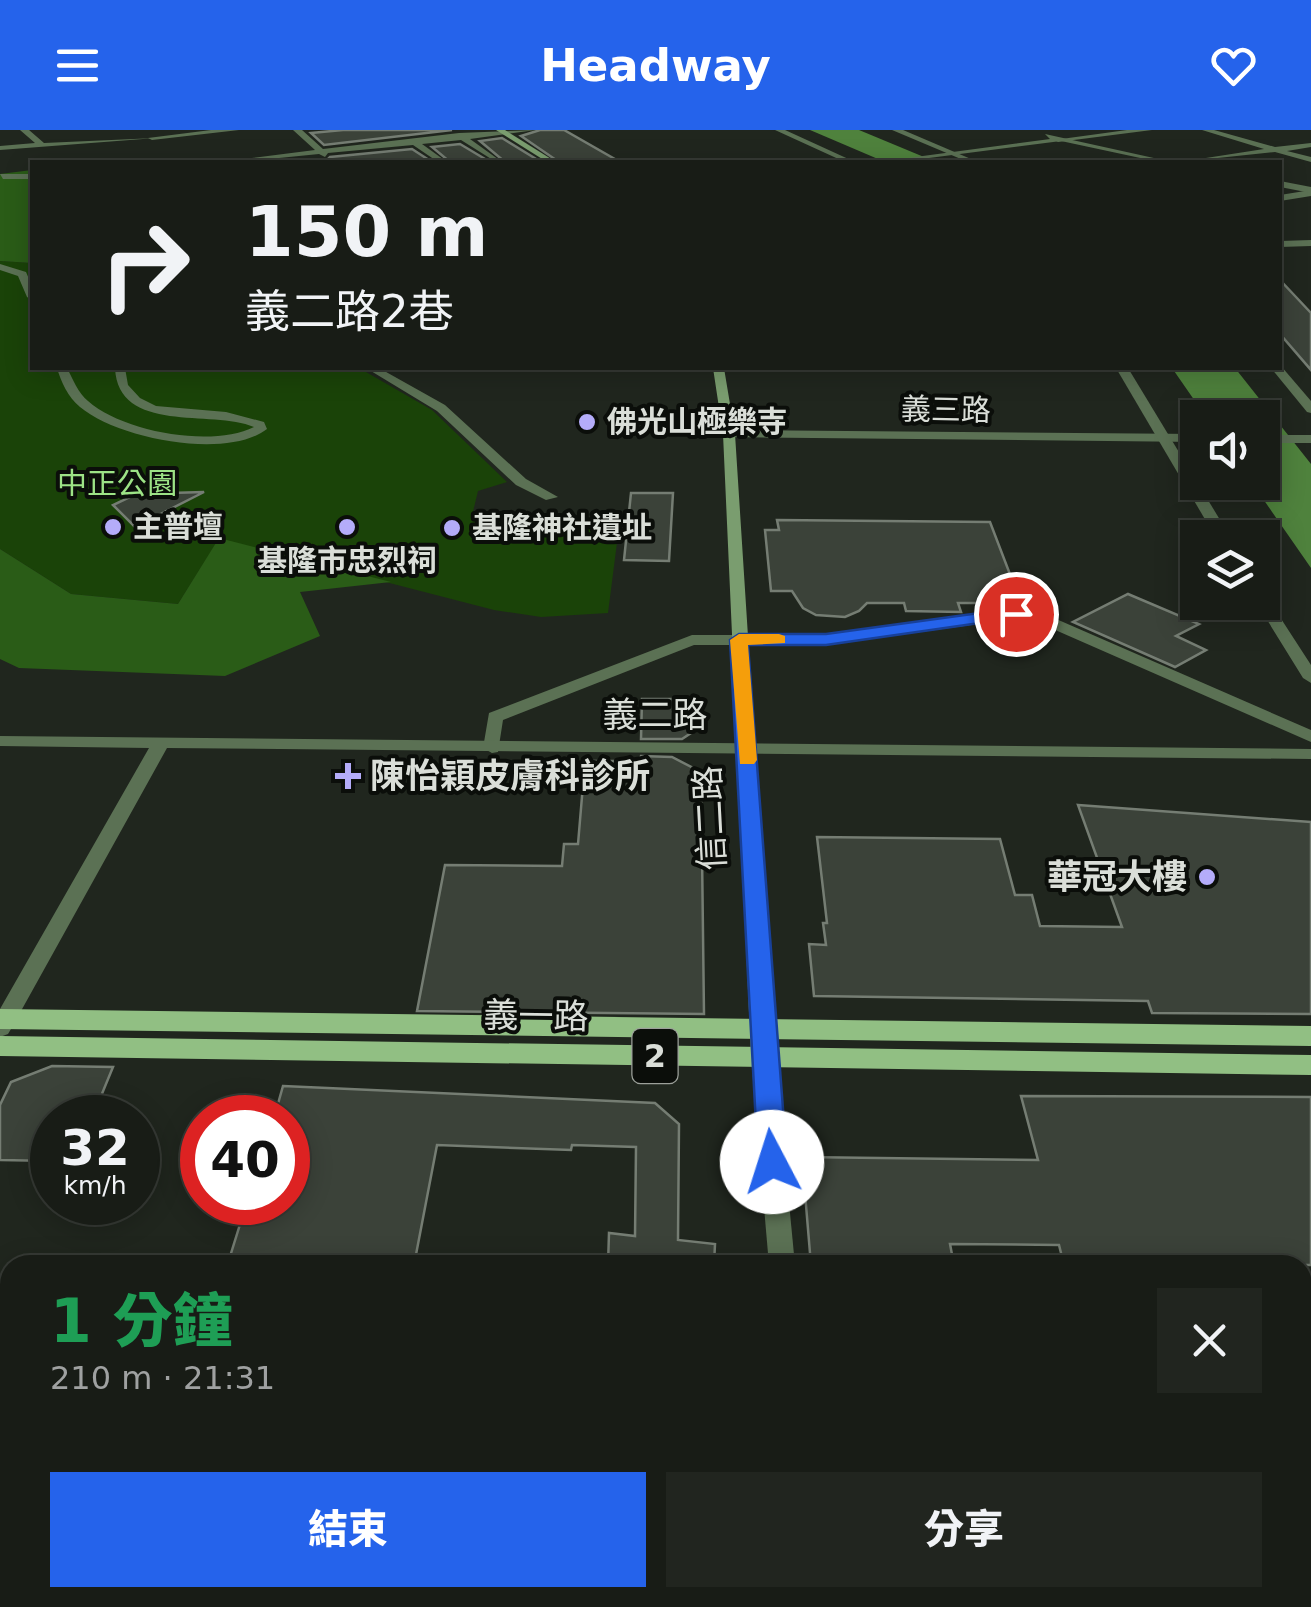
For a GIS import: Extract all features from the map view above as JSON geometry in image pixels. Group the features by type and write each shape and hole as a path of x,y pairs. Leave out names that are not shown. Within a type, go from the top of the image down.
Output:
{"main road":[{"path":"502,131 549,160"},
{"name":"信二路","path":"718,370 729,434 762,1043"},
{"name":"義一路","path":"1,1028 762,1043 1311,1065"},
{"name":"義一路","path":"762,1043 1311,1036"}],"street":[{"path":"24,130 42,145"},
{"path":"122,130 152,138"},
{"path":"0,148 235,130"},
{"path":"297,130 332,160"},
{"path":"398,130 440,160"},
{"path":"451,130 496,160"},
{"path":"240,160 532,130"},
{"path":"779,130 846,160"},
{"path":"896,130 969,160"},
{"path":"1032,130 1058,140 1158,160"},
{"path":"898,160 1148,130"},
{"path":"1206,130 1311,160"},
{"path":"1199,160 1311,145"},
{"path":"4,176 30,177"},
{"path":"1282,185 1311,192"},
{"path":"1282,198 1311,192"},
{"path":"1282,244 1311,243"},
{"path":"0,267 22,274 30,292"},
{"path":"63,370 81,402 100,416 137,430 220,440 244,438 261,430 260,425 250,420 188,416 143,404 122,386 120,370"},
{"path":"374,370 440,408 521,482 551,497"},
{"path":"1123,370 1213,520"},
{"path":"1278,370 1311,410"},
{"name":"義三路","path":"729,434 1180,438"},
{"path":"1280,438 1311,439"},
{"path":"492,748 494,717 535,705 692,640 826,640 1000,614 1029,614 1311,737"},
{"path":"1275,620 1311,678"},
{"name":"義二路","path":"0,741 1311,754"},
{"path":"1,1028 160,744"},
{"name":"信二路","path":"762,1043 781,1255"}],"green space":[{"name":"中正公園","path":"0,261 30,263 30,370 362,370 432,410 507,482 478,491 471,520 619,527 608,613 541,617 494,610 219,539 178,604 71,594 0,549"}],"shaded area":[{"path":"810,130 859,130 931,160 880,160"},
{"path":"30,170 30,263 0,261 0,174"},
{"path":"1173,370 1237,370 1260,400 1194,400"},
{"path":"1280,425 1311,464 1311,568 1264,500 1280,500"},
{"path":"219,538 391,582 300,592 320,636 225,676 19,668 0,659 0,549 71,594 178,604"}],"building":[{"path":"452,130 324,145 311,133"},
{"path":"540,130 564,130 616,160 556,160 521,136"},
{"path":"502,138 538,160 503,160 480,141"},
{"path":"460,144 487,160 448,160 432,147"},
{"path":"412,149 429,160 327,160"},
{"path":"1282,282 1311,313 1311,370 1282,336"},
{"path":"204,492 135,527 113,505 136,494"},
{"path":"631,493 673,493 669,561 624,560"},
{"path":"777,520 990,522 1021,603 958,603 961,612 906,611 904,603 867,603 845,617 816,615 803,608 792,591 771,591 765,530 779,530"},
{"path":"1128,594 1180,616 1180,620 1199,624 1176,636 1206,650 1175,667 1073,622"},
{"path":"642,699 697,699 697,729 682,739 641,739"},
{"path":"641,756 672,757 701,772 704,1014 417,1011 445,865 562,866 564,844 578,844 585,761 640,761"},
{"path":"1078,805 1311,822 1311,1014 1152,1013 1148,1001 814,996 809,944 826,945 823,923 827,923 817,837 1000,839 1015,895 1032,895 1040,926 1122,927"},
{"path":"52,1066 113,1067 101,1095 30,1095 30,1161 0,1160 0,1105 11,1082"},
{"path":"283,1086 655,1103 679,1124 678,1240 715,1244 714,1255 608,1255 609,1233 635,1236 636,1147 572,1145 571,1150 437,1145 416,1255 230,1255 240,1225 310,1225 310,1095 280,1095"},
{"path":"1021,1096 1311,1097 1311,1255 1062,1255 1059,1245 950,1244 952,1255 810,1255 802,1157 1038,1160"}],"slow traffic":[{"path":"747,760 739,640 779,640"}],"place":[{"name":"佛光山極樂寺","path":"587,422"},
{"name":"主普壇","path":"113,527"},
{"name":"基隆市忠烈祠","path":"347,527"},
{"name":"基隆神社遺址","path":"452,528"},
{"name":"陳怡穎皮膚科診所","path":"348,776"},
{"name":"華冠大樓","path":"1207,877"}],"route":[{"path":"772,1162 739,640 848,638 1016,614"}]}
